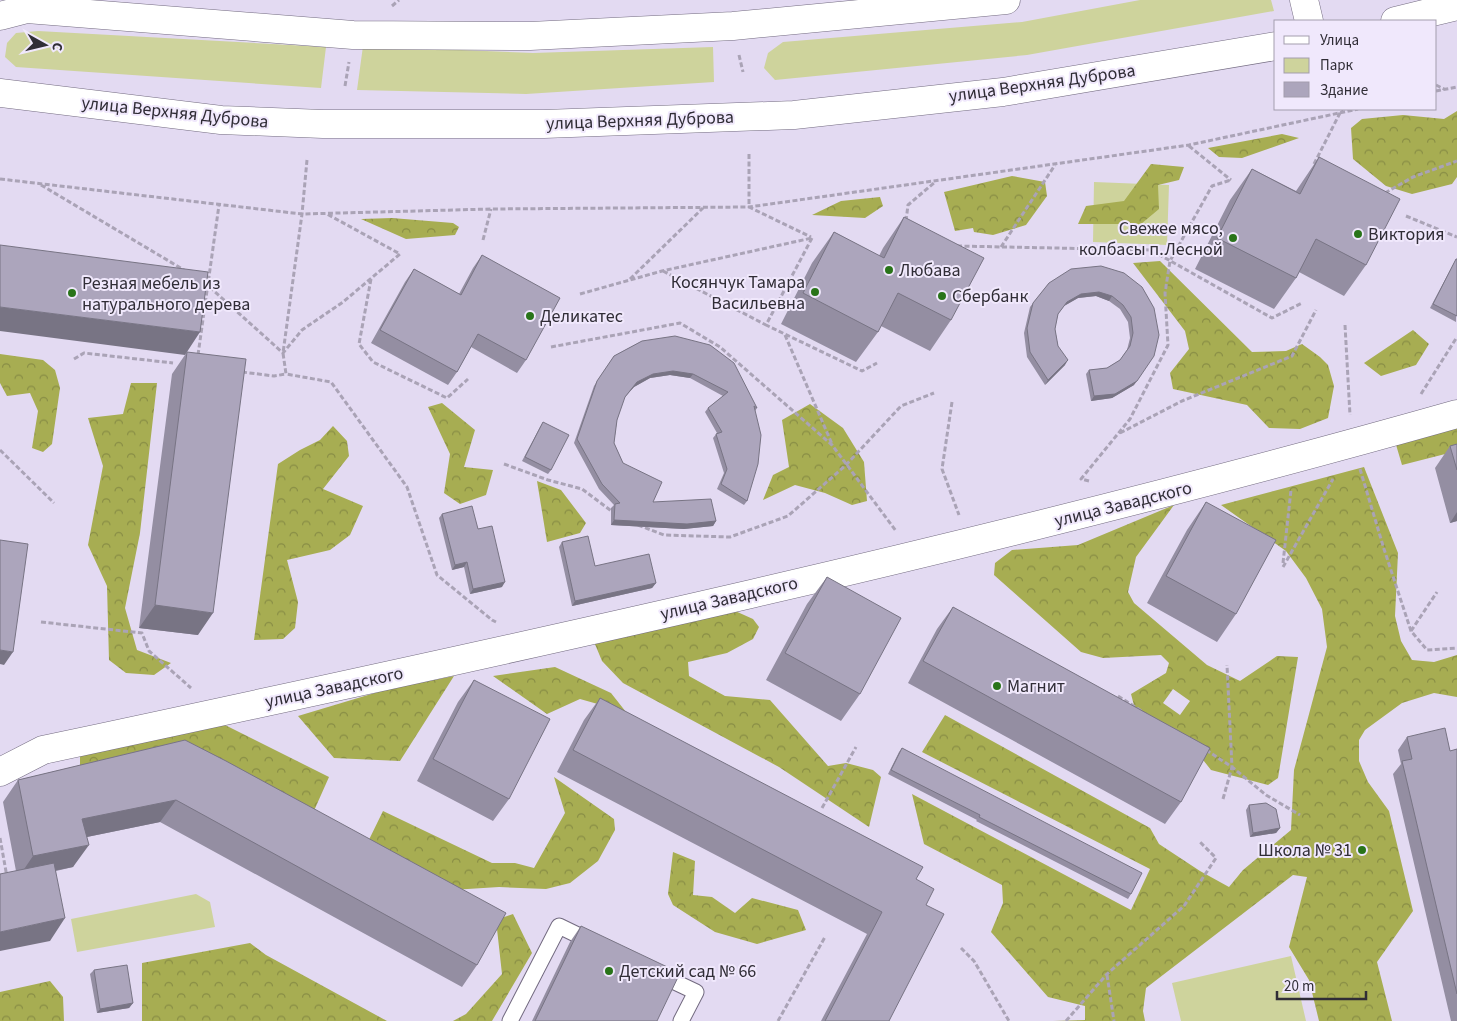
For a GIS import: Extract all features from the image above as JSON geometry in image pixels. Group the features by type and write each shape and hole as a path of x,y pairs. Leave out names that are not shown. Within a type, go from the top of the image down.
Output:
{"street":[{"path":"0,16 27,9 353,35 530,36 733,26 1006,0"},
{"path":"1304,0 1309,20"},
{"path":"1398,20 1457,6"},
{"name":"улица Верхняя Дуброва","path":"0,93 222,120 323,124 544,124 803,114 1003,92 1274,46"},
{"name":"улица Завадского","path":"0,772 42,750 546,641 914,555 1109,508 1353,444 1457,414"}],"lane":[{"path":"510,1021 559,926 602,947"},
{"path":"645,967 696,992 681,1021"}],"path":[{"path":"738,54 743,72"},
{"path":"1437,85 1445,89"},
{"path":"1437,91 1457,87"},
{"path":"0,179 302,214 491,209 750,208 1189,145 1341,111"},
{"path":"1314,164 1341,111"},
{"path":"1081,479 1130,419 1168,345 1164,293 1170,261 1212,186 1231,180 1189,145"},
{"path":"748,154 750,208"},
{"path":"286,374 283,353 302,214 307,160"},
{"path":"1383,194 1413,177 1457,161"},
{"path":"1001,247 1055,164"},
{"path":"905,229 908,204 935,181"},
{"path":"39,183 191,274"},
{"path":"198,357 219,204"},
{"path":"630,279 703,208"},
{"path":"750,208 812,238"},
{"path":"483,240 491,209"},
{"path":"283,353 302,330 343,302 400,254 326,214"},
{"path":"1406,216 1457,237"},
{"path":"580,294 662,271 812,238"},
{"path":"766,325 812,238"},
{"path":"954,246 1151,250 1272,318 1302,303"},
{"path":"662,271 785,335 862,371 877,363"},
{"path":"371,278 359,344 373,362 447,398 468,378"},
{"path":"200,280 208,285 283,353"},
{"path":"1117,435 1182,401 1292,356 1316,310"},
{"path":"551,348 680,323 720,347 832,445"},
{"path":"1345,325 1350,430 1410,631 1427,650 1457,648"},
{"path":"785,335 832,445 914,555"},
{"path":"1418,399 1457,337"},
{"path":"74,359 84,353 173,363"},
{"path":"235,371 274,376 286,374 331,382 407,486 437,575 492,620 501,624"},
{"path":"631,522 664,535 730,538 788,516 846,465 901,406 934,393"},
{"path":"952,402 942,469 968,542"},
{"path":"1295,459 1282,566 1353,444"},
{"path":"0,450 54,502"},
{"path":"504,464 548,480 582,489 616,514"},
{"path":"1410,631 1437,592"},
{"path":"41,622 142,634 149,651 189,687 234,710"},
{"path":"1223,799 1232,767 1227,665"},
{"path":"1118,696 1150,716"},
{"path":"822,808 856,747"},
{"path":"1204,749 1232,767 1266,795 1300,815"},
{"path":"0,838 9,885"},
{"path":"1066,1021 1107,974 1184,906 1216,858 1199,841"},
{"path":"778,1021 825,937"},
{"path":"961,948 974,961 1009,1021"},
{"path":"1107,974 1114,1021"}],"green space":[{"path":"1140,0 1271,0 1274,11 1027,55 775,80 764,68 768,53 783,42 1022,22"},
{"path":"38,31 326,47 321,88 16,67 5,57 7,43 16,33"},
{"path":"363,46 533,53 713,47 714,82 526,94 357,90"},
{"path":"1457,111 1457,177 1452,184 1412,194 1386,186 1353,159 1351,128 1362,119 1403,115 1444,119"},
{"path":"1282,134 1299,138 1242,158 1219,157 1208,148"},
{"path":"1151,164 1184,167 1179,180 1158,185 1159,209 1141,224 1078,224 1086,206 1124,201"},
{"path":"1012,176 1045,182 1047,196 1026,225 993,235 974,232 973,228 955,231 944,192"},
{"path":"1094,182 1169,185 1167,245 1093,242"},
{"path":"880,197 883,206 865,218 812,215 841,201"},
{"path":"392,218 453,223 459,227 455,235 406,239 361,219"},
{"path":"1160,261 1252,352 1286,351 1302,344 1320,357 1328,365 1334,386 1328,418 1300,429 1269,428 1247,405 1173,389 1170,373 1189,349 1185,331 1133,263"},
{"path":"1413,330 1429,344 1416,365 1381,376 1364,363"},
{"path":"0,354 43,360 55,370 60,388 52,444 43,452 32,448 38,411 30,393 7,396 0,383"},
{"path":"131,383 157,383 140,533 125,608 137,650 171,663 154,675 126,673 109,660 107,586 88,545 103,466 88,418 123,414"},
{"path":"442,403 475,430 464,467 493,470 486,495 460,504 444,493 450,454 428,407"},
{"path":"810,404 843,428 864,462 867,501 852,505 825,493 795,485 763,500 773,475 789,467 782,420"},
{"path":"1457,421 1457,451 1402,465 1394,438"},
{"path":"333,426 347,441 349,456 323,489 363,506 350,535 330,550 287,560 298,602 295,628 283,639 254,640 278,464 320,440"},
{"path":"1364,467 1398,553 1395,616 1401,641 1412,660 1434,662 1457,655 1457,697 1434,693 1402,703 1365,730 1359,740 1359,761 1368,782 1389,811 1413,911 1377,962 1392,1021 1319,1021 1309,980 1289,947 1307,877 1293,875 1146,988 1143,1011 1145,1021 1053,1021 1085,1020 1085,1006 1048,997 991,932 1003,903 1002,885 924,844 912,794 1131,910 1150,869 922,752 945,715 1150,828 1159,844 1200,871 1229,887 1243,870 1291,830 1294,770 1327,647 1322,609 1306,578 1286,551 1221,505"},
{"path":"537,481 561,490 586,523 580,533 547,542"},
{"path":"1174,505 1136,557 1128,592 1134,603 1207,665 1240,681 1277,656 1298,657 1278,778 1268,785 1211,770 1196,751 1136,713 1131,694 1166,673 1169,663 1161,655 1103,658 1081,652 994,575 995,563 1012,550 1078,545","holes":["1173,689 1190,701 1180,715 1163,703"]},
{"path":"724,606 753,619 759,627 753,639 727,653 688,662 689,676 725,696 770,700 828,766 846,763 873,770 881,777 869,827 779,767 623,683 602,661 592,637"},
{"path":"555,667 611,693 626,712 580,699 547,714 493,676"},
{"path":"454,676 400,761 334,758 298,716 388,689"},
{"path":"219,722 329,777 309,822 80,773 80,752"},
{"path":"554,777 614,819 615,830 598,861 570,883 546,889 499,887 436,891 363,852 383,811 492,863 515,863 534,868 565,813"},
{"path":"673,852 695,861 693,895 712,897 735,913 752,898 798,910 806,930 757,944 715,932 673,905 668,894"},
{"path":"196,894 210,902 215,927 77,952 71,919"},
{"path":"513,914 532,953 492,1021 453,1021 466,1014 502,974 496,920"},
{"path":"250,943 266,955 387,1021 142,1021 142,963"},
{"path":"1291,956 1306,1021 1181,1021 1172,983"},
{"path":"50,981 63,997 64,1021 0,1021 0,992"}],"building":[{"path":"1319,157 1400,199 1366,265 1316,239 1296,278 1217,238 1252,169 1300,194"},
{"path":"904,217 984,258 951,320 898,293 878,332 803,293 834,232 884,258"},
{"path":"0,245 208,272 200,332 0,307"},
{"path":"482,255 560,298 526,360 478,334 457,372 380,330 414,269 461,295"},
{"path":"1457,259 1457,316 1433,304"},
{"path":"1101,266 1124,273 1142,287 1154,308 1159,335 1154,356 1137,381 1115,394 1094,396 1089,370 1107,368 1120,360 1130,346 1133,333 1131,317 1123,305 1112,296 1099,292 1081,294 1067,302 1058,314 1055,329 1058,346 1068,360 1048,380 1030,352 1027,328 1033,303 1049,283 1071,269"},
{"path":"675,336 710,345 734,363 757,408 754,406 761,435 758,464 747,501 721,484 727,469 716,434 722,432 708,408 728,392 693,374 673,371 653,374 637,382 625,397 617,420 614,443 623,463 662,482 653,502 711,499 716,521 687,524 614,520 615,504 620,503 602,484 577,439 597,381 614,356 642,341"},
{"path":"187,352 246,359 213,613 155,605"},
{"path":"543,422 569,435 551,470 525,457"},
{"path":"1457,444 1457,470 1450,446"},
{"path":"1206,502 1276,540 1236,614 1166,576"},
{"path":"472,506 478,529 492,526 505,582 473,589 467,562 455,565 442,514"},
{"path":"588,536 595,566 649,554 656,583 575,601 562,542"},
{"path":"0,540 28,544 13,652 0,650"},
{"path":"827,577 901,618 860,694 785,653"},
{"path":"953,607 1210,748 1181,802 923,661"},
{"path":"474,680 550,719 509,799 433,759"},
{"path":"600,698 923,867 916,879 934,889 926,905 944,914 889,1021 825,1021 882,912 573,750"},
{"path":"1445,728 1450,751 1457,749 1457,994 1402,761 1412,759 1407,737"},
{"path":"185,740 506,913 477,965 176,800 82,819 89,845 33,856 18,780"},
{"path":"902,748 1142,873 1131,894 891,770"},
{"path":"1266,803 1276,809 1280,828 1253,833 1249,805"},
{"path":"54,863 65,918 0,932 0,874"},
{"path":"581,926 680,973 657,1021 535,1021"},
{"path":"127,965 133,1003 100,1009 94,970"}],"place":[{"name":"Виктория","path":"1358,234"},
{"name":"Свежее мясо, колбасы п.Лесной","path":"1233,238"},
{"name":"Любава","path":"889,270"},
{"name":"Косянчук Тамара Васильевна","path":"815,292"},
{"name":"Резная мебель из натурального дерева","path":"72,293"},
{"name":"Сбербанк","path":"942,296"},
{"name":"Деликатес","path":"530,316"},
{"name":"Магнит","path":"997,686"},
{"name":"Школа № 31","path":"1362,850"},
{"name":"Детский сад № 66","path":"609,971"}]}
